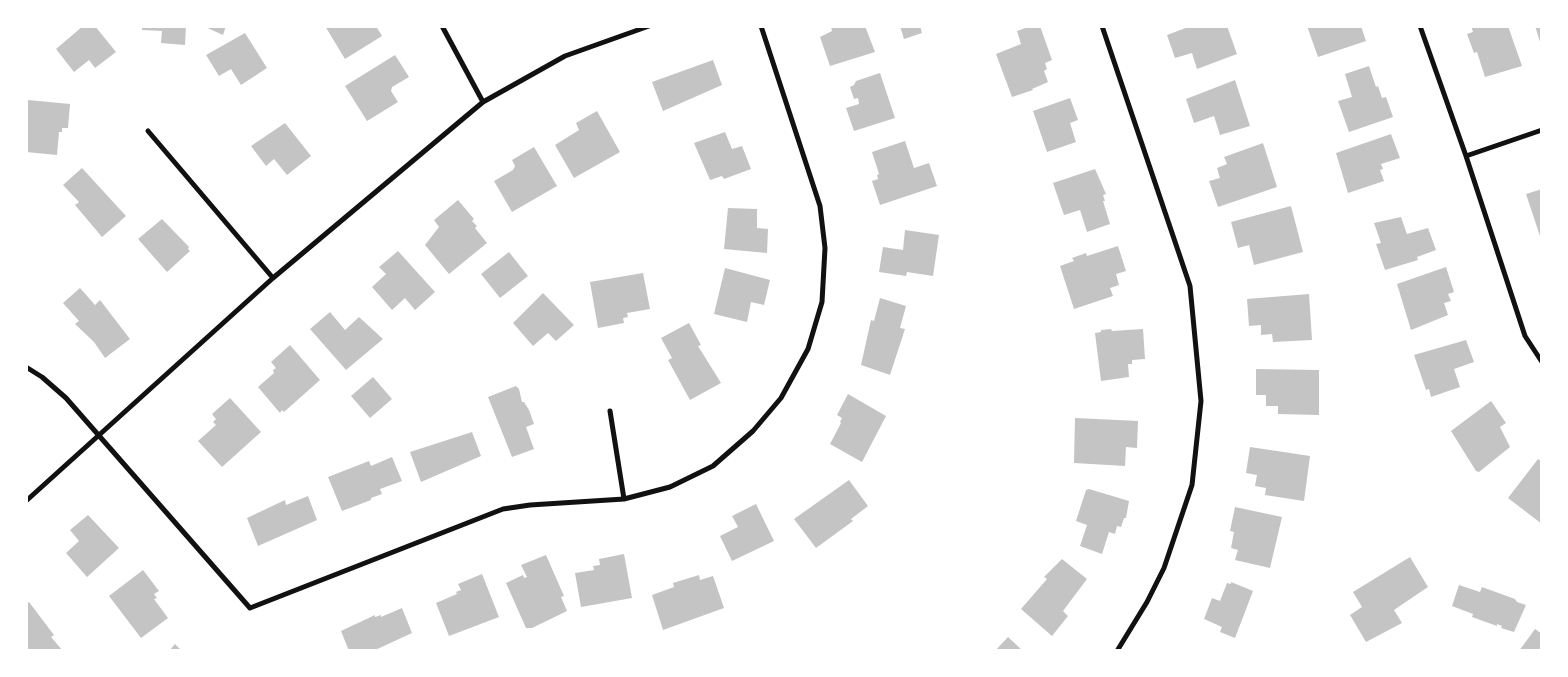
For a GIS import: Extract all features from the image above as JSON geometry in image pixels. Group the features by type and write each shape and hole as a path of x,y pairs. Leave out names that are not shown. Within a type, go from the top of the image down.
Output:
{"street":[{"path":"442,26 483,102"},
{"path":"26,501 273,278 483,102 565,56 649,26"},
{"path":"26,367 42,377 66,398 250,608 503,510 530,505 624,499 670,487 713,466 753,432 781,398 808,349 822,302 826,248 820,206 760,26"},
{"path":"1102,26 1190,286 1201,401 1192,485 1164,568 1143,610 1117,651"},
{"path":"1420,26 1466,156 1525,336 1542,362"},
{"path":"1466,156 1542,130"},
{"path":"148,131 273,278"},
{"path":"610,411 624,499"}],"building":[{"path":"83,26 95,26 116,52 95,68 89,60 74,72 56,49"},
{"path":"142,26 186,26 185,45 161,43 162,31 142,30"},
{"path":"203,26 226,26 223,35"},
{"path":"325,26 376,26 382,36 345,59"},
{"path":"831,26 865,26 875,52 830,66 820,37 832,31"},
{"path":"900,26 920,26 922,33 904,39"},
{"path":"1031,26 1040,26 1052,60 1045,63 1047,69 1044,71 1048,82 1033,90 1012,97 996,54 1021,44 1017,31"},
{"path":"1191,26 1227,26 1237,54 1197,69 1192,53 1175,58 1167,35"},
{"path":"1307,26 1361,26 1366,41 1318,57"},
{"path":"1471,26 1508,26 1522,66 1485,77 1477,52 1474,53 1467,34 1473,32"},
{"path":"1535,26 1542,26 1542,45 1541,45"},
{"path":"245,33 267,68 241,85 231,69 219,76 206,55"},
{"path":"395,55 409,77 392,87 391,91 398,102 367,121 345,86"},
{"path":"713,60 722,85 663,111 652,82"},
{"path":"1369,66 1376,87 1378,86 1382,98 1386,97 1393,117 1349,132 1338,101 1352,97 1345,74"},
{"path":"880,73 895,118 854,131 846,108 859,104 858,98 854,99 850,87 856,81"},
{"path":"1235,80 1250,126 1220,135 1214,116 1194,123 1186,99"},
{"path":"1070,98 1078,120 1070,123 1076,142 1047,152 1033,111"},
{"path":"28,100 70,104 68,128 62,128 62,132 59,132 57,155 26,152"},
{"path":"597,111 620,152 574,178 555,145 579,130 576,123"},
{"path":"285,123 311,156 287,175 274,159 266,166 251,146"},
{"path":"725,132 732,149 742,146 751,169 724,179 722,176 710,180 694,143"},
{"path":"1391,134 1400,158 1381,164 1383,169 1380,170 1384,181 1348,193 1336,153"},
{"path":"905,141 914,168 929,163 937,186 880,205 872,181 878,179 877,175 879,174 872,152"},
{"path":"1263,143 1277,187 1218,207 1209,181 1220,178 1217,168 1227,164 1224,157"},
{"path":"534,147 557,186 512,212 494,181 513,170 515,166 512,160"},
{"path":"82,168 126,216 102,237 75,205 79,202 63,185"},
{"path":"1095,169 1106,194 1103,195 1105,201 1103,201 1110,224 1087,232 1080,210 1064,215 1053,183"},
{"path":"1542,189 1542,239 1541,239 1526,194"},
{"path":"458,200 474,219 472,221 477,226 475,228 487,243 449,274 425,245 439,227 434,220"},
{"path":"1291,206 1303,252 1254,265 1249,245 1238,248 1231,222"},
{"path":"728,208 757,209 757,228 768,229 767,253 724,249"},
{"path":"1401,217 1407,234 1428,228 1436,250 1417,257 1418,260 1385,270 1376,244 1381,243 1374,223"},
{"path":"162,219 189,247 190,251 167,272 138,239"},
{"path":"905,230 939,235 933,276 907,272 906,276 879,272 883,247 903,250"},
{"path":"1118,246 1126,271 1116,274 1119,285 1110,288 1113,296 1074,309 1060,266 1074,261 1072,258 1086,253 1087,256"},
{"path":"398,251 435,292 415,310 405,298 392,310 372,287 386,274 379,267"},
{"path":"509,252 528,276 500,298 481,274"},
{"path":"1446,267 1454,292 1448,294 1451,301 1444,303 1448,315 1411,330 1397,284"},
{"path":"725,268 770,280 764,305 751,302 747,322 714,314"},
{"path":"643,273 650,309 627,313 628,317 623,318 624,323 598,328 590,282"},
{"path":"80,288 95,305 100,300 130,339 105,358 94,342 75,324 79,321 63,303"},
{"path":"543,293 574,325 556,341 548,333 533,346 513,323"},
{"path":"1309,294 1312,340 1273,342 1272,334 1261,335 1261,325 1249,326 1247,299"},
{"path":"880,298 906,306 900,328 905,329 890,375 861,365 871,320 874,321"},
{"path":"330,312 345,330 359,317 383,339 346,370 310,329"},
{"path":"689,323 701,345 698,346 721,383 690,400 668,360 672,358 661,338"},
{"path":"1111,329 1112,331 1143,329 1145,359 1132,360 1132,364 1128,364 1129,377 1101,381 1095,333"},
{"path":"1466,340 1474,362 1454,369 1460,387 1431,397 1429,389 1426,390 1414,355"},
{"path":"290,345 320,380 284,412 282,410 280,413 258,387 274,373 273,370 276,368 271,362"},
{"path":"1256,369 1319,370 1319,415 1278,414 1278,406 1266,406 1266,395 1256,395"},
{"path":"373,377 392,399 370,418 351,396"},
{"path":"516,386 534,424 526,427 534,449 512,457 488,397"},
{"path":"848,394 886,416 862,462 830,444 841,423 842,418 837,415"},
{"path":"230,398 261,432 222,467 198,441 216,425 213,422 216,419 212,414"},
{"path":"1491,401 1506,423 1500,427 1510,447 1479,472 1476,471 1451,431"},
{"path":"1075,418 1138,421 1137,448 1126,447 1125,466 1074,463"},
{"path":"472,432 481,456 421,482 410,452"},
{"path":"1250,447 1310,456 1304,501 1265,495 1266,488 1255,486 1257,475 1246,473"},
{"path":"392,457 402,481 380,489 382,494 371,498 371,500 342,511 328,477 369,461 371,466"},
{"path":"1538,459 1542,462 1542,524 1508,498"},
{"path":"849,480 868,506 851,519 853,521 816,548 794,519"},
{"path":"1089,489 1129,501 1126,518 1124,518 1121,527 1117,526 1115,534 1109,532 1102,554 1080,546 1087,525 1076,521 1086,490"},
{"path":"308,496 317,520 258,546 247,518 285,500 286,505"},
{"path":"756,504 774,541 732,561 720,536 738,527 732,516"},
{"path":"1235,507 1282,517 1270,568 1235,560 1238,550 1231,548 1234,532 1230,531"},
{"path":"88,515 119,548 87,577 66,553 79,541 70,530"},
{"path":"624,554 632,598 581,607 575,573 594,570 593,566 600,565 599,559"},
{"path":"546,555 564,596 561,597 567,611 532,628 526,628 506,583 523,575 524,578 527,577 521,565"},
{"path":"1410,557 1428,587 1394,610 1402,623 1366,642 1350,615 1362,607 1353,592"},
{"path":"1062,559 1087,579 1063,611 1068,616 1052,636 1021,609 1047,579 1044,577"},
{"path":"143,570 159,591 154,594 157,598 154,599 168,618 141,638 109,596"},
{"path":"482,574 499,617 449,636 436,603 457,594 456,592 461,590 458,584"},
{"path":"699,575 700,580 713,576 724,608 663,630 652,595 674,587 673,583"},
{"path":"1231,582 1253,591 1235,638 1220,632 1222,627 1204,619 1212,598 1220,601 1227,583 1231,584"},
{"path":"1459,585 1480,592 1482,587 1526,605 1514,632 1501,628 1502,626 1497,624 1497,626 1472,617 1473,614 1452,606"},
{"path":"29,602 54,635 51,637 63,651 28,651 26,649 26,604"},
{"path":"402,608 412,633 373,651 349,651 341,631 375,615 375,617 381,615 381,617"},
{"path":"1535,629 1542,634 1542,651 1519,651"},
{"path":"1008,637 1023,651 995,651"},
{"path":"175,644 182,651 169,651"}]}
